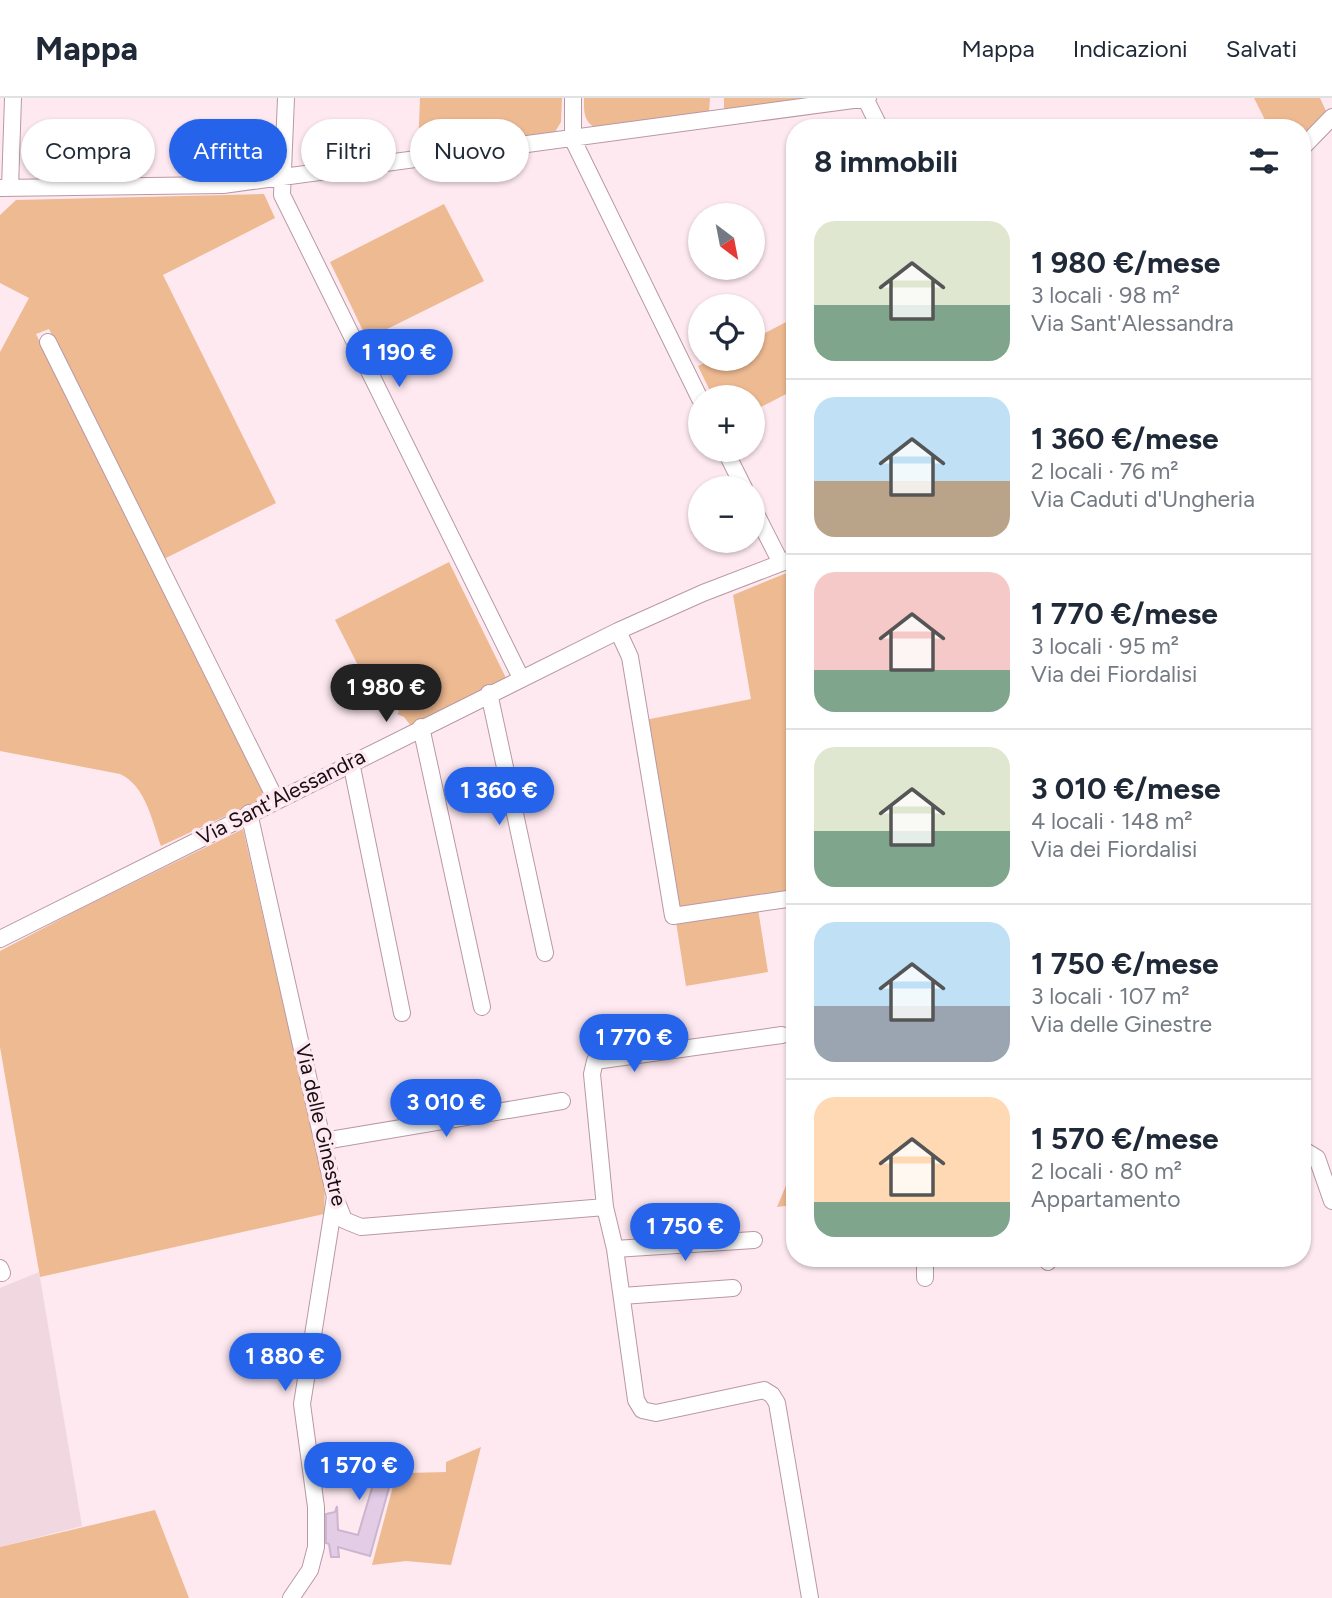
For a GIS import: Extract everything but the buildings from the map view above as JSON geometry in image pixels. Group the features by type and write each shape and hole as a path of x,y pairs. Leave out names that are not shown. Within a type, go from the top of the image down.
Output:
{"street":[{"path":"13,98 5,188 223,185 252,182"},
{"path":"286,98 286,119"},
{"path":"573,98 573,140 693,385"},
{"path":"287,178 866,98 876,119"},
{"path":"1311,139 1332,117"},
{"path":"282,182 282,195 521,678"},
{"path":"48,342 276,800"},
{"path":"765,526 786,558"},
{"name":"Via Sant'Alessandra","path":"0,939 618,631 703,593 786,562"},
{"path":"618,631 630,657 673,916 786,899"},
{"path":"489,693 545,953"},
{"path":"421,727 482,1007"},
{"path":"351,762 402,1013"},
{"name":"Via delle Ginestre","path":"249,813 335,1198 344,1220 361,1227 604,1207"},
{"path":"782,1035 594,1061 592,1074 604,1207 622,1296 636,1400 642,1410 656,1413 764,1390 772,1395 777,1403 810,1598"},
{"path":"324,1141 562,1101"},
{"path":"1311,1154 1317,1158 1332,1201"},
{"path":"291,1598 310,1570 316,1547 316,1507 302,1404 335,1198"},
{"path":"614,1249 754,1240"},
{"path":"925,1267 925,1278"},
{"path":"622,1296 733,1288"}],"shaded area":[{"path":"420,98 562,98 561,122 555,132 529,136 529,119 419,119"},
{"path":"584,98 710,98 709,112 594,127 586,118"},
{"path":"724,98 805,98 724,110"},
{"path":"1254,98 1320,98 1326,111 1311,127 1311,119 1264,119"},
{"path":"264,194 275,218 163,275 276,503 162,560 49,329 36,334 262,788 262,799 161,846 142,795 120,774 0,751 0,352 29,298 0,283 0,215 16,200"},
{"path":"444,204 484,281 367,339 330,262"},
{"path":"786,322 786,394 765,405 765,385 707,385 700,371 765,371 765,333"},
{"path":"449,562 506,678 411,726 404,717 397,714 399,712 386,688 373,695 335,620"},
{"path":"786,573 786,894 678,910 645,720 751,699 733,595"},
{"path":"243,829 325,1187 324,1214 40,1277 0,1047 0,951"},
{"path":"758,909 768,972 686,986 676,922"},
{"path":"786,1185 786,1206 777,1207"},
{"path":"39,1272 82,1526 0,1547 0,1288"},
{"path":"481,1447 451,1565 406,1561 372,1565 395,1479 402,1480 406,1473 446,1472 446,1462"},
{"path":"155,1510 189,1598 0,1598 0,1547"}]}
